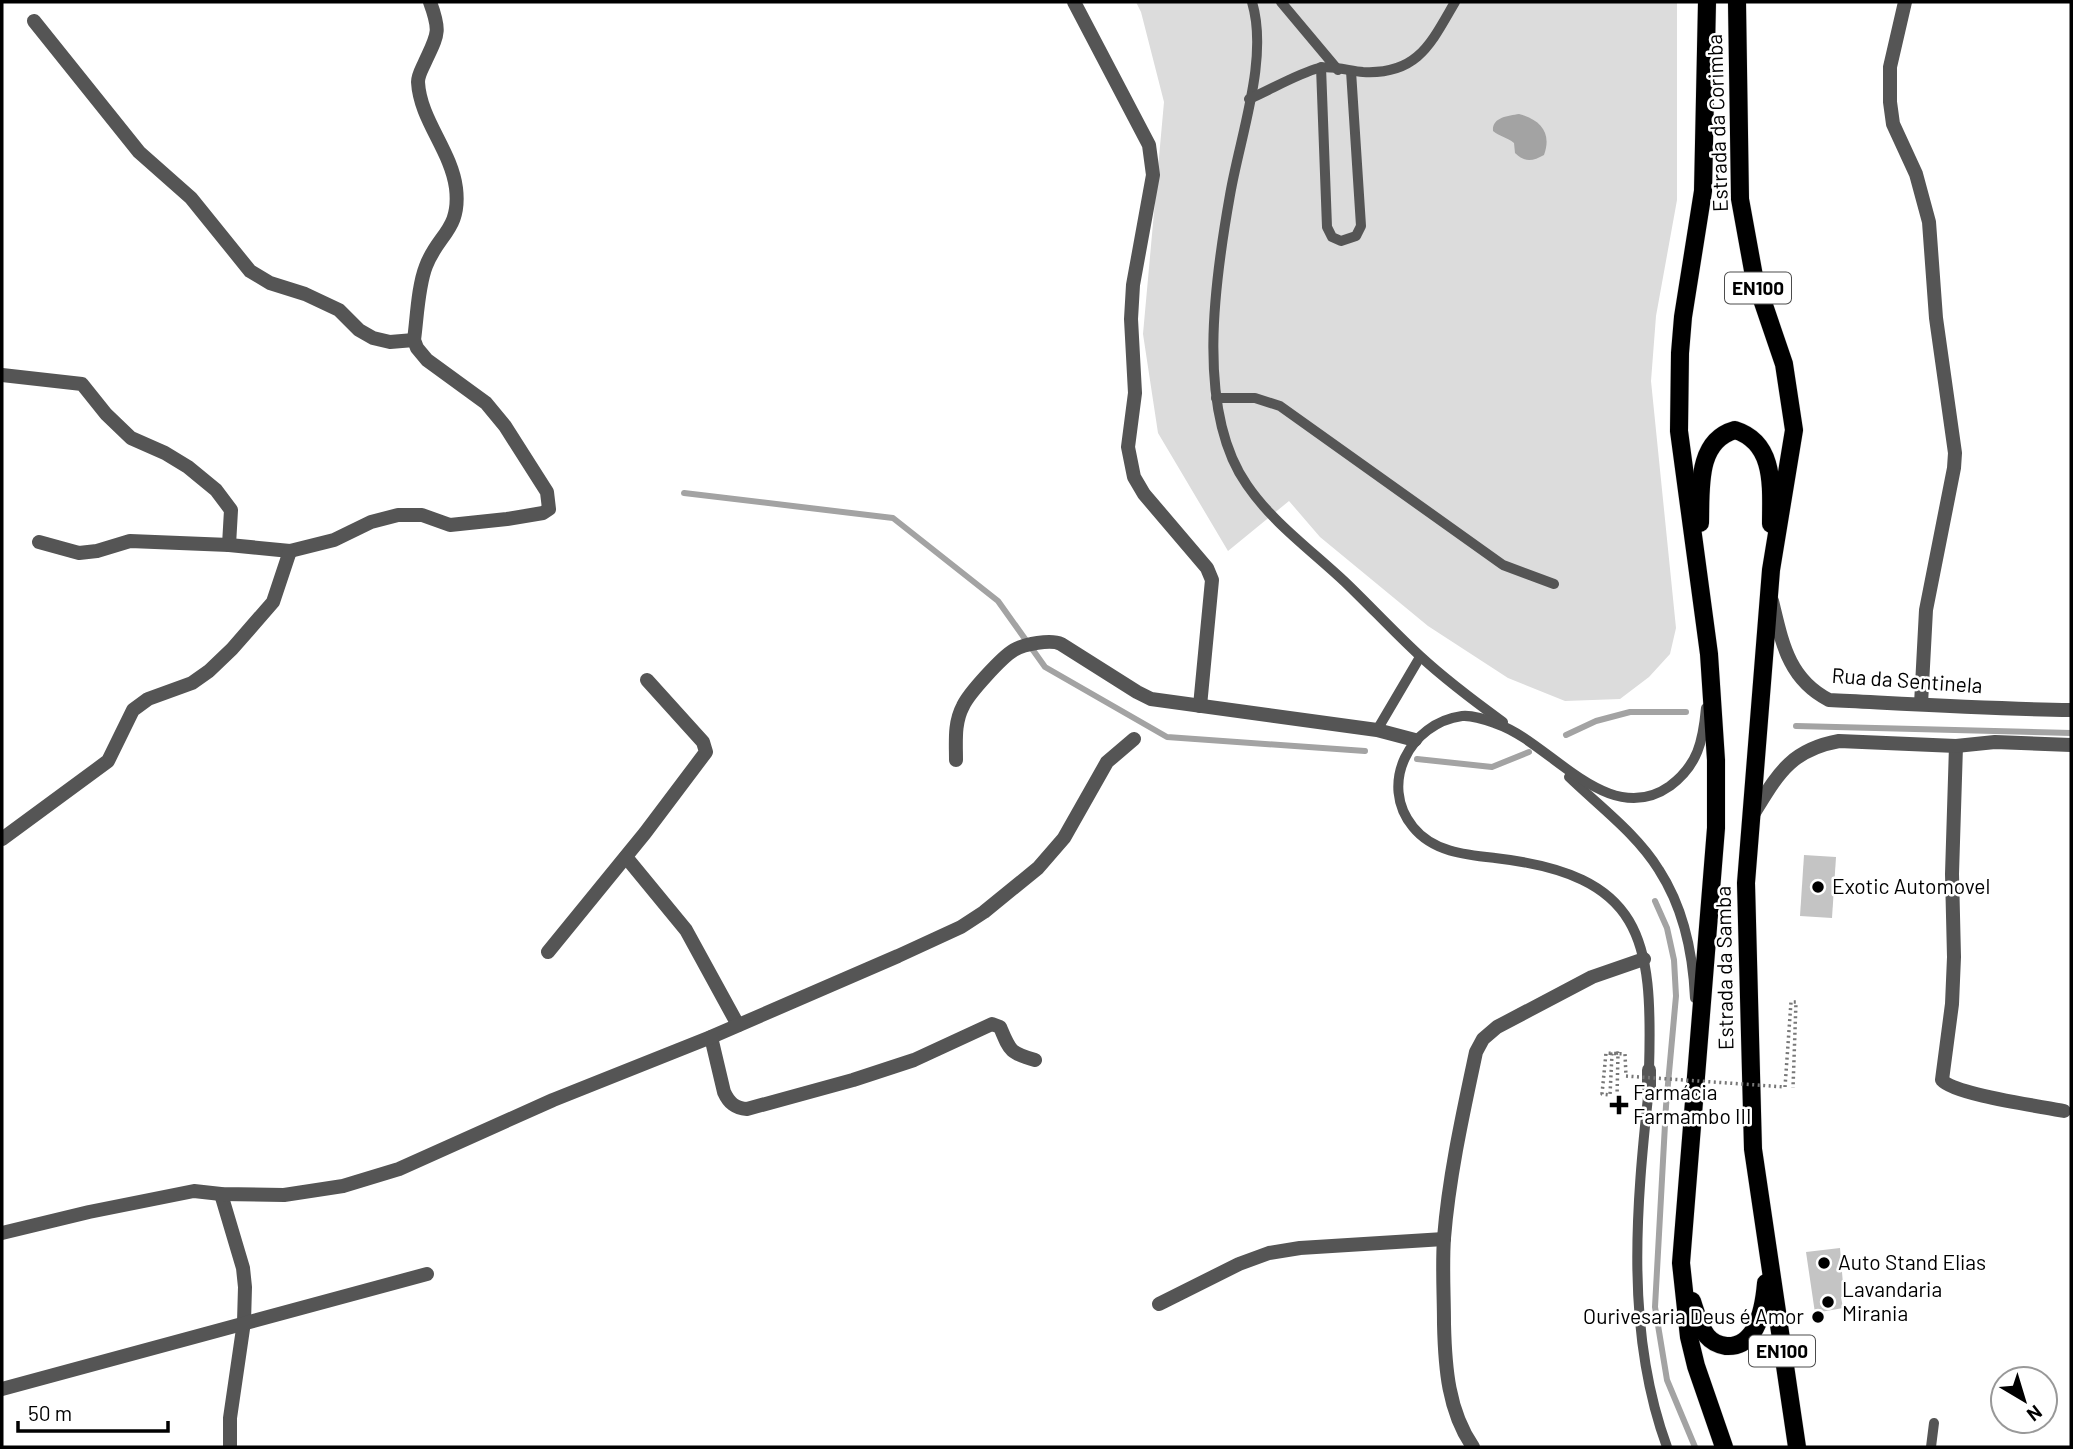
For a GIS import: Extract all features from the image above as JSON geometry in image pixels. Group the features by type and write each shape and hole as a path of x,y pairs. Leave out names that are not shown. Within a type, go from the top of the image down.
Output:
{"main road":[{"name":"Estrada da Corimba","path":"1697,569 1679,431 1680,353 1682,317 1703,191 1707,2"},
{"name":"Estrada da Corimba","path":"1737,2 1740,198 1754,276 1784,364 1794,430 1770,579"},
{"path":"1697,569 1706,455 1718,437 1735,430 1755,439 1766,457 1771,499 1770,579"},
{"name":"Estrada da Samba","path":"1697,569 1709,654 1716,761 1716,828 1681,1263 1689,1337 1696,1366 1724,1447"},
{"name":"Estrada da Samba","path":"1770,579 1746,883 1751,1098 1753,1149 1797,1447"},
{"path":"1681,1263 1702,1328 1709,1339 1718,1345 1730,1346 1745,1340 1755,1329 1764,1304 1768,1255"}],"street":[{"path":"39,542 79,553 97,551 130,541 229,545 290,551 334,540 371,522 398,515 422,515 450,525 507,519 542,513 549,509 547,492 505,426 486,403 427,360 414,340 426,267 454,221 456,205 456,186 448,162 419,98 418,76 438,27 430,2"},
{"path":"1074,2 1149,145 1152,161 1153,175 1133,285 1131,319 1135,393 1128,447 1134,477 1144,494 1207,568 1212,580 1200,706"},
{"path":"1905,2 1890,67 1890,102 1893,124 1916,174 1929,222 1936,318 1955,453 1955,468 1926,610 1922,704"},
{"path":"34,21 139,152 191,198 250,271 270,283 305,294 339,310 359,330 373,338 390,342 414,340"},
{"path":"2,375 82,384 106,414 131,438 188,467 216,491 231,510 229,545"},
{"path":"2,839 108,761 133,710 148,699 192,683 224,656 273,602 290,551"},
{"name":"Rua da Sentinela","path":"1770,579 1780,635 1789,658 1800,678 1814,692 1829,701 2071,710"},
{"path":"956,760 955,731 961,708 974,689 1014,649 1047,641 1062,644 1152,699 1377,730 1415,740"},
{"path":"548,952 704,756 706,747 647,680"},
{"path":"2,1233 194,1191 284,1195 343,1186 399,1169 553,1100 711,1037 898,956 961,927 984,912 1054,852 1107,762 1134,739"},
{"path":"1751,817 1784,769 1810,748 1839,741 1956,746 1995,742 2071,745"},
{"path":"1956,746 1952,874 1954,957 1952,1004 1942,1080 1947,1086 1969,1092 2064,1111"},
{"path":"626,857 686,930 738,1025"},
{"path":"1474,1447 1464,1433 1455,1411 1445,1365 1444,1239 1476,1052 1483,1039 1497,1027 1573,987 1644,959"},
{"path":"711,1037 727,1099 739,1108 747,1109 914,1060 992,1024 1000,1027 1009,1049 1014,1054 1035,1060"},
{"path":"1649,1070 1649,1088"},
{"path":"221,1194 243,1268 244,1322 231,1407 230,1447"},
{"path":"1159,1304 1239,1264 1269,1253 1300,1248 1444,1239"},
{"path":"2,1389 428,1274"}],"lane":[{"path":"1252,2 1257,18 1257,60 1221,245 1214,320 1216,398 1221,428 1231,457 1246,484 1266,508 1315,557 1344,581 1420,657 1511,729"},
{"path":"1281,2 1338,70"},
{"path":"1249,99 1321,67 1373,72 1392,69 1413,61 1429,47 1455,2"},
{"path":"1321,67 1327,227 1332,237 1341,241 1356,236 1361,226 1351,71"},
{"path":"1216,398 1255,398 1280,407 1503,565 1554,584"},
{"name":"Estrada da Samba","path":"1415,740 1437,723 1464,716 1478,717 1511,729 1587,783 1623,797 1648,796 1666,789 1690,768 1702,743 1709,654"},
{"path":"1377,730 1420,657"},
{"path":"1415,740 1407,752 1398,782 1405,816 1415,830 1449,851 1561,872 1607,894 1621,908 1634,928 1644,959 1651,1009 1649,1070"},
{"name":"Estrada da Samba","path":"1544,754 1639,845 1664,879 1678,909 1690,951 1694,974 1697,1045"},
{"path":"1649,1088 1640,1187 1638,1288 1646,1377 1654,1414 1667,1447"},
{"path":"1931,1447 1934,1423"}],"path":[{"path":"1617,1097 1618,1053 1612,1054 1610,1095 1602,1094 1606,1052 1625,1054 1626,1076 1784,1087 1791,1002 1796,1002 1793,1088"}],"shaded area":[{"path":"1136,2 1677,2 1677,200 1656,316 1651,381 1676,628 1670,654 1649,677 1620,699 1565,701 1508,678 1428,626 1320,537 1289,501 1228,551 1158,433 1143,334 1164,102 1141,12"},
{"path":"1519,114 1539,124 1547,140 1544,155 1533,160 1526,160 1515,153 1514,143 1493,131 1498,120"}],"building":[{"name":"Exotic Automovel","path":"1804,855 1836,857 1832,918 1800,916"},
{"path":"1840,1248 1843,1308 1815,1313 1806,1252"}],"waterway":[{"path":"684,493 893,518 998,601 1045,667 1167,737 1365,751"},
{"path":"1566,735 1596,721 1630,712 1686,712"},
{"path":"1796,726 2071,733"},
{"path":"1417,759 1492,767 1529,752"},
{"path":"1655,901 1667,928 1674,960 1676,996 1666,1106 1655,1307 1667,1380 1695,1447"}],"place":[{"name":"Exotic Automovel","path":"1818,887"},
{"name":"Farmácia Farmambo III","path":"1619,1105"},
{"name":"Auto Stand Elias","path":"1824,1263"},
{"name":"Lavandaria Mirania","path":"1828,1302"},
{"name":"Ourivesaria Deus é Amor","path":"1818,1317"}]}
